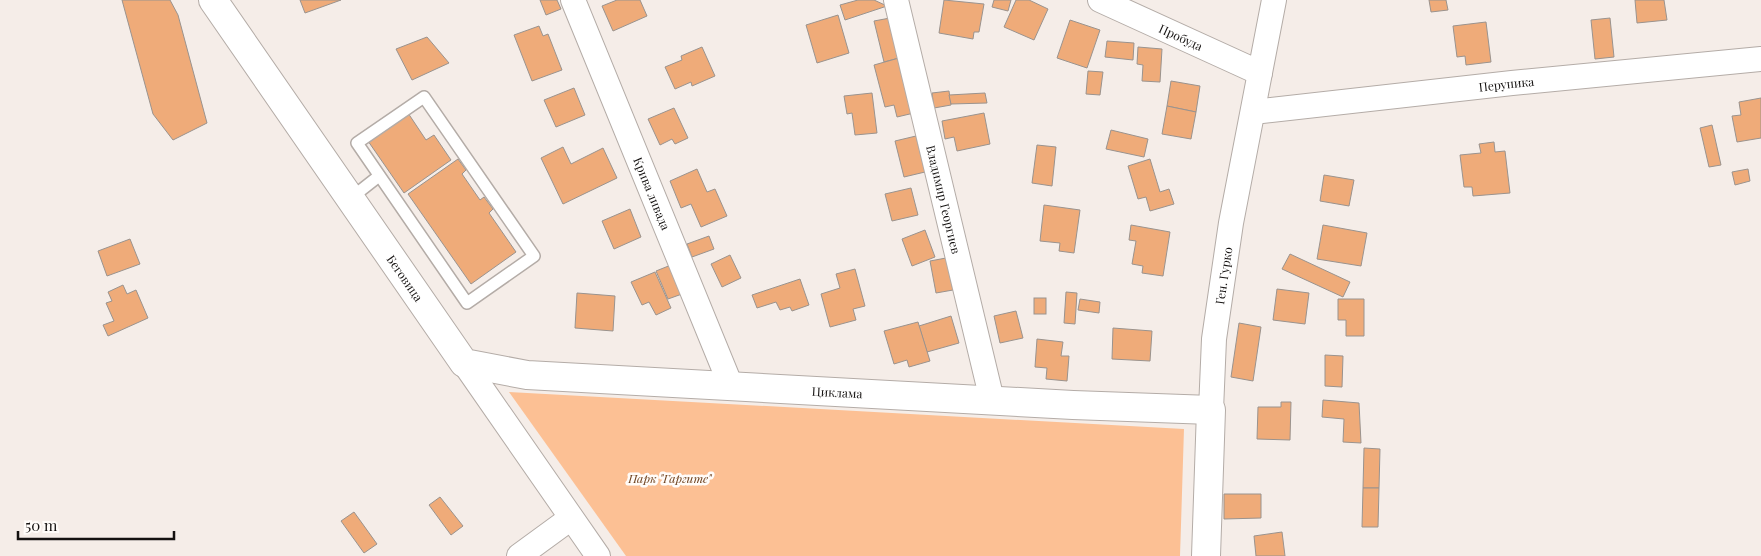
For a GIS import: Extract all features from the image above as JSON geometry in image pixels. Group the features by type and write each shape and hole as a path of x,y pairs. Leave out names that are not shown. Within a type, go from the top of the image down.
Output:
{"street":[{"name":"Беговица","path":"213,0 598,556"},
{"name":"Крива ливада","path":"573,0 731,386"},
{"name":"Владимир Георгиев","path":"896,0 992,400"},
{"name":"Пробуда","path":"1100,0 1260,73"},
{"name":"Ген. Гурко","path":"1206,556 1214,339 1231,223 1274,0"},
{"name":"Перуника","path":"1253,112 1512,83 1761,59"},
{"name":"Циклама","path":"464,363 527,375 1211,410"},
{"path":"520,556 571,518"}],"lane":[{"path":"424,97 534,256 467,303 380,176 357,143 424,97"},
{"path":"351,198 380,176"}],"green space":[{"name":"Парк \"Гаргите\"","path":"509,392 1184,429 1180,556 626,556"}],"building":[{"path":"122,0 170,0 178,15 207,123 173,140 153,114"},
{"path":"300,0 341,0 305,13"},
{"path":"540,0 557,0 561,9 546,15"},
{"path":"617,0 640,0 647,16 613,31 602,6"},
{"path":"858,0 874,0 887,6 845,20 840,5"},
{"path":"944,0 984,4 979,32 974,32 973,39 939,33"},
{"path":"994,0 1011,0 1008,11 992,7"},
{"path":"1016,0 1029,0 1048,9 1034,40 1004,27"},
{"path":"1429,0 1446,0 1448,10 1431,12"},
{"path":"1635,0 1664,0 1667,20 1637,23"},
{"path":"838,15 849,53 817,63 806,25"},
{"path":"890,18 899,58 884,62 874,21"},
{"path":"1610,18 1614,57 1595,59 1591,20"},
{"path":"1070,20 1100,30 1087,68 1057,58"},
{"path":"1486,22 1491,62 1466,65 1465,56 1457,57 1453,26"},
{"path":"539,26 543,36 548,34 562,70 532,81 514,35"},
{"path":"427,37 449,63 412,80 396,49"},
{"path":"1107,41 1134,43 1133,60 1105,57"},
{"path":"702,47 715,76 692,86 691,82 675,89 665,67 682,60 681,56"},
{"path":"1138,47 1162,49 1160,82 1142,81 1143,65 1137,64"},
{"path":"899,58 914,113 897,117 894,105 885,107 874,65"},
{"path":"1088,71 1103,72 1100,95 1086,94"},
{"path":"1171,81 1200,86 1196,112 1167,106"},
{"path":"574,88 585,115 556,127 544,100"},
{"path":"949,91 951,105 934,108 932,93"},
{"path":"872,93 877,133 855,135 852,113 847,114 844,96"},
{"path":"985,93 987,103 951,104 949,95"},
{"path":"1761,98 1761,138 1737,142 1732,116 1741,115 1739,102"},
{"path":"1167,106 1196,112 1191,139 1162,134"},
{"path":"674,108 688,138 675,144 672,139 660,145 648,119"},
{"path":"408,113 426,140 434,135 451,160 404,193 368,141"},
{"path":"984,113 990,144 957,151 954,137 945,139 942,121"},
{"path":"1712,125 1721,165 1709,167 1700,128"},
{"path":"1111,130 1148,139 1144,157 1106,149"},
{"path":"916,136 925,172 904,177 895,141"},
{"path":"1494,142 1495,152 1505,151 1510,193 1473,196 1472,187 1464,187 1460,155 1481,153 1479,144"},
{"path":"1037,145 1056,147 1052,186 1032,183"},
{"path":"563,147 571,164 603,148 617,178 563,204 541,158"},
{"path":"458,159 466,170 462,174 480,200 484,197 493,209 489,213 516,252 471,284 408,194"},
{"path":"1150,159 1160,192 1169,189 1174,204 1150,211 1146,197 1138,199 1128,166"},
{"path":"697,169 707,192 715,189 727,216 701,227 691,204 681,208 670,181"},
{"path":"1748,169 1750,181 1735,185 1732,172"},
{"path":"1324,175 1354,180 1349,206 1320,201"},
{"path":"911,188 918,215 892,221 885,194"},
{"path":"1044,205 1080,210 1074,253 1059,251 1060,243 1040,241"},
{"path":"630,209 641,237 614,249 602,221"},
{"path":"1131,225 1170,232 1163,276 1142,273 1143,266 1132,264 1136,241 1129,240"},
{"path":"1323,225 1367,233 1361,266 1317,259"},
{"path":"925,230 935,257 912,266 902,239"},
{"path":"709,236 714,249 692,257 687,244"},
{"path":"130,239 140,264 107,276 98,251"},
{"path":"1290,254 1350,282 1343,297 1282,269"},
{"path":"730,255 741,278 722,287 711,264"},
{"path":"946,258 953,290 936,293 930,261"},
{"path":"671,265 682,294 668,299 656,271"},
{"path":"855,269 865,306 853,309 856,320 830,327 821,294 840,288 836,274"},
{"path":"655,272 671,308 656,315 649,302 642,305 631,282"},
{"path":"800,279 809,305 792,311 790,307 780,310 776,302 757,308 752,295"},
{"path":"123,285 127,294 136,290 148,318 108,336 103,325 114,321 106,303 112,301 108,292"},
{"path":"1277,289 1309,293 1305,324 1273,320"},
{"path":"1066,292 1077,293 1075,324 1064,323"},
{"path":"577,293 615,296 613,331 575,328"},
{"path":"1034,298 1046,298 1046,314 1034,314"},
{"path":"1080,299 1100,302 1099,313 1078,310"},
{"path":"1338,299 1364,299 1364,336 1346,336 1346,320 1338,320"},
{"path":"1016,311 1023,338 1000,343 994,316"},
{"path":"951,316 959,343 927,352 919,326"},
{"path":"918,322 930,361 909,367 907,360 894,364 884,331"},
{"path":"1239,323 1261,327 1253,381 1231,377"},
{"path":"1113,328 1152,331 1150,361 1112,359"},
{"path":"1037,339 1063,342 1061,356 1069,356 1067,381 1046,379 1047,368 1035,367"},
{"path":"1325,355 1343,356 1342,387 1325,386"},
{"path":"1323,400 1359,403 1361,443 1343,442 1344,419 1322,417"},
{"path":"1281,402 1291,402 1290,440 1257,439 1258,407 1281,407"},
{"path":"1364,448 1380,449 1379,488 1363,488"},
{"path":"1363,488 1379,488 1378,527 1362,527"},
{"path":"1224,494 1261,494 1261,518 1224,519"},
{"path":"440,497 463,526 451,535 429,505"},
{"path":"354,512 377,544 364,553 341,521"},
{"path":"1282,532 1285,556 1256,556 1254,536"}]}
